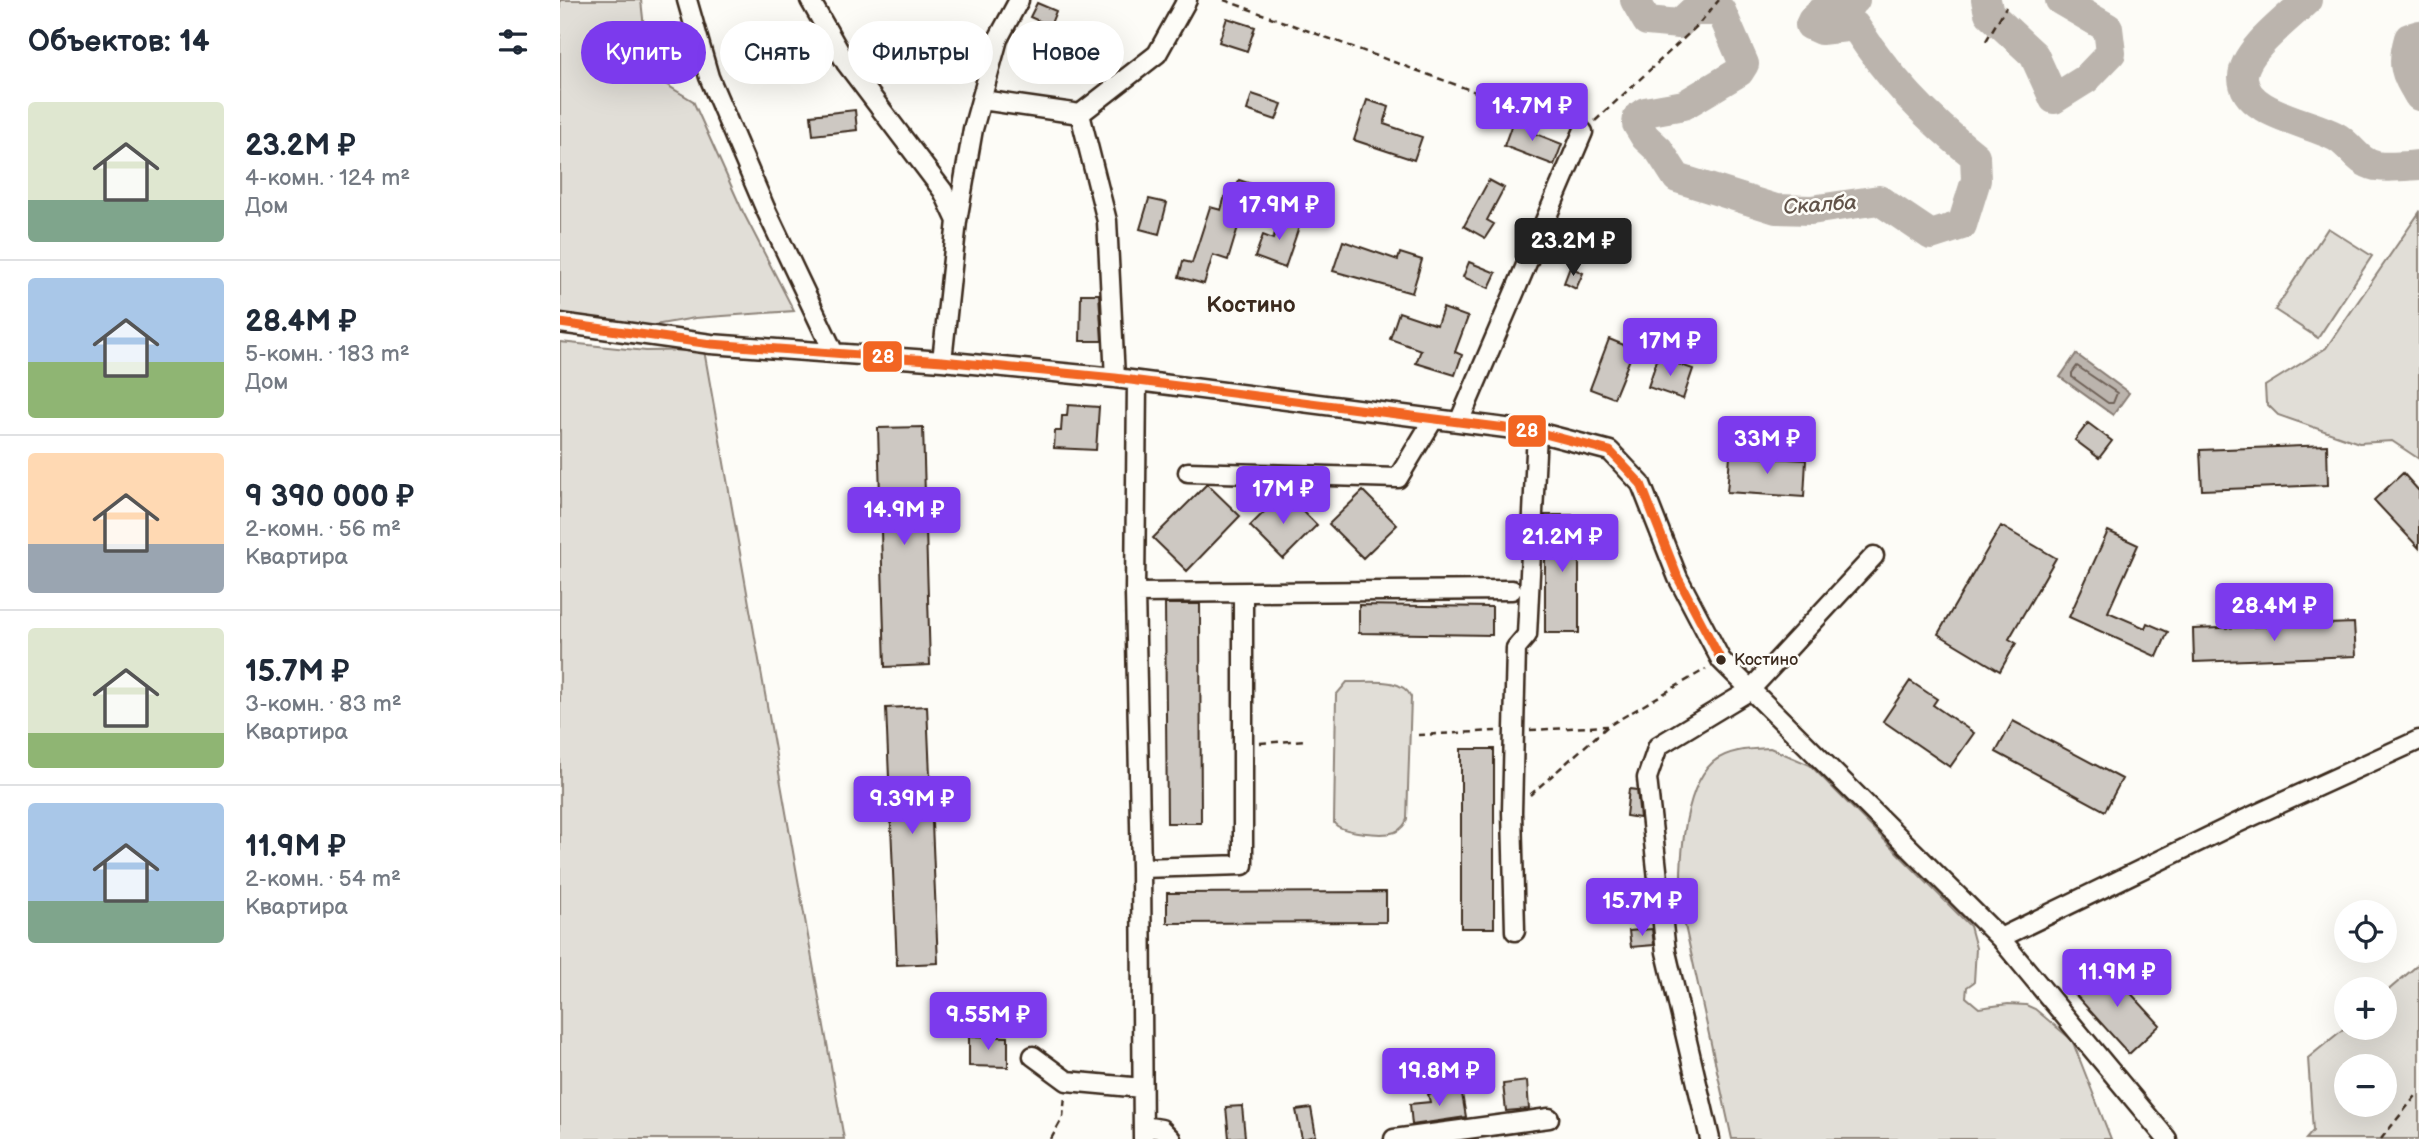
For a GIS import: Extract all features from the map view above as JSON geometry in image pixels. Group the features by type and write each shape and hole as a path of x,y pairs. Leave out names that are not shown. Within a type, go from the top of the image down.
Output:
{"street":[{"path":"687,0 709,77 765,208 834,353"},
{"path":"810,0 846,62 943,191 957,221"},
{"path":"942,361 957,221 973,129 998,39 1019,0"},
{"path":"982,100 1080,114 1157,54 1187,0"},
{"path":"1080,114 1107,221 1115,378"},
{"path":"1459,422 1583,132"},
{"path":"560,323 711,344 942,361 1115,378 1538,432 1610,451 1641,484 1678,578 1721,660 1749,691 2000,938 2167,1139"},
{"path":"1137,381 1135,593 1143,1132 1161,1129 1171,1139"},
{"path":"1188,472 1398,478 1433,420"},
{"path":"1516,931 1512,812 1516,648 1527,635 1538,432"},
{"path":"1710,1139 1666,951 1647,778 1658,746 1749,691 1874,556"},
{"path":"1135,593 1512,590"},
{"path":"1141,868 1243,865 1243,593"},
{"path":"2000,938 2233,825 2419,740"},
{"path":"1033,1056 1067,1081 1142,1088"},
{"path":"1394,1139 1549,1118"}],"path":[{"path":"1224,0 1583,132 1697,26 1719,1"},
{"path":"1986,41 2006,7"},
{"path":"1512,812 1608,726 1721,660"},
{"path":"1243,743 1306,740"},
{"path":"1051,1139 1063,1117 1067,1081"},
{"path":"2381,1139 2419,1092"}],"shaded area":[{"path":"560,0 641,0 643,21 581,21 581,84 665,84 693,101 743,212 794,311 695,318 643,327 560,314"},
{"path":"2419,213 2419,459 2392,441 2359,443 2278,415 2266,403 2265,386 2326,348"},
{"path":"2328,228 2372,256 2318,338 2275,310"},
{"path":"560,342 646,351 704,350 844,1139 560,1139"},
{"path":"1347,682 1392,683 1406,690 1411,697 1407,819 1403,827 1395,832 1363,833 1334,823 1336,695"},
{"path":"1770,748 1810,765 1970,926 1976,948 1974,982 1967,987 1966,997 1979,1008 2008,1004 2026,1005 2035,1009 2072,1040 2111,1139 1732,1139 1682,912 1684,832 1694,792 1702,775 1713,762 1733,752"},
{"path":"2419,964 2419,1139 2306,1139 2313,1131 2308,1058 2334,1037 2334,1040 2397,1040 2397,983"}],"water":[{"path":"2076,354 2129,393 2113,415 2060,377"}],"building":[{"path":"1037,3 1056,11 1052,21 1039,21 1030,17"},
{"path":"1227,18 1255,27 1247,51 1219,42"},
{"path":"1252,94 1282,104 1276,120 1247,110"},
{"path":"1367,100 1389,107 1384,124 1422,137 1414,160 1354,140"},
{"path":"855,110 857,130 813,135 811,115"},
{"path":"1514,118 1538,128 1536,134 1562,144 1554,165 1504,146"},
{"path":"1239,180 1251,184 1228,260 1213,255 1204,284 1179,277 1183,261 1192,263 1210,207 1221,210 1225,196 1233,198"},
{"path":"1489,180 1504,188 1487,220 1494,224 1485,238 1464,226"},
{"path":"1149,199 1167,203 1159,234 1140,229"},
{"path":"1281,214 1301,221 1285,268 1255,257 1263,235 1273,239"},
{"path":"1343,241 1398,260 1400,253 1422,260 1412,293 1333,271"},
{"path":"1469,262 1496,273 1489,288 1463,277"},
{"path":"1570,267 1583,273 1576,289 1564,283"},
{"path":"1081,294 1099,294 1102,341 1080,341"},
{"path":"1443,308 1468,317 1455,352 1462,355 1455,375 1416,363 1421,350 1390,339 1399,312 1437,325"},
{"path":"1609,339 1634,349 1614,398 1590,389"},
{"path":"1658,357 1693,369 1683,399 1648,387"},
{"path":"1068,405 1099,407 1096,450 1054,448 1055,431 1061,431 1062,416 1067,416"},
{"path":"2088,423 2112,441 2099,458 2075,440"},
{"path":"923,427 930,665 885,667 878,428"},
{"path":"2327,445 2328,485 2202,490 2200,450"},
{"path":"1730,456 1806,460 1804,497 1727,492"},
{"path":"2403,473 2419,491 2419,548 2374,500"},
{"path":"1207,484 1240,516 1187,571 1153,538"},
{"path":"1363,491 1397,525 1363,558 1329,524"},
{"path":"1284,492 1317,525 1283,559 1250,526"},
{"path":"1545,515 1579,515 1579,633 1545,633"},
{"path":"2001,526 2056,558 2009,639 2016,643 2000,671 1938,634"},
{"path":"2108,531 2138,545 2108,612 2145,628 2147,623 2168,632 2157,657 2069,617"},
{"path":"1165,604 1200,604 1201,823 1167,823"},
{"path":"1359,605 1492,607 1492,635 1359,633"},
{"path":"2354,623 2356,656 2194,662 2193,629"},
{"path":"1910,681 1937,699 1933,705 1974,733 1950,767 1883,721"},
{"path":"927,706 938,963 897,965 886,708"},
{"path":"2013,721 2122,779 2105,811 1996,752"},
{"path":"1461,749 1494,749 1494,928 1461,928"},
{"path":"1629,789 1637,790 1640,818 1626,816"},
{"path":"1386,892 1386,922 1167,923 1167,893"},
{"path":"1652,929 1654,945 1631,947 1629,931"},
{"path":"2104,964 2160,1025 2129,1054 2073,992"},
{"path":"969,1036 1008,1037 1008,1067 969,1066"},
{"path":"1527,1081 1529,1109 1506,1111 1503,1084"},
{"path":"1461,1088 1466,1117 1412,1125 1410,1104 1430,1102 1428,1094"},
{"path":"1242,1106 1245,1137 1229,1138 1226,1107"},
{"path":"1311,1108 1316,1136 1302,1139 1296,1110"}],"waterway":[{"name":"Скалба","path":"1635,0 1647,21 1679,24 1693,11 1721,11 1744,64 1739,72 1684,105 1645,112 1638,117 1637,124 1645,137 1659,150 1677,178 1776,209 1811,210 1879,200 1931,235 1962,225 1976,180 1975,156 1909,96 1855,26 1821,30 1810,25 1823,11 1855,0"},
{"name":"Скалба","path":"1986,0 1989,13 2034,55 2054,99 2086,79 2111,53 2108,28 2060,0"},
{"name":"Скалба","path":"2307,0 2268,36 2250,57 2243,77 2246,90 2267,109 2338,138 2370,164 2387,167 2419,165"},
{"name":"Скалба","path":"2419,35 2409,38 2405,56 2408,74 2419,96"}],"transit line":[{"name":"28","path":"560,323 711,344 942,361 1115,378 1537,432 1610,451 1641,484 1678,578 1721,660"}],"place":[{"name":"Костино","path":"1721,660"}],"district":[{"name":"Костино","path":"1251,305"}]}
